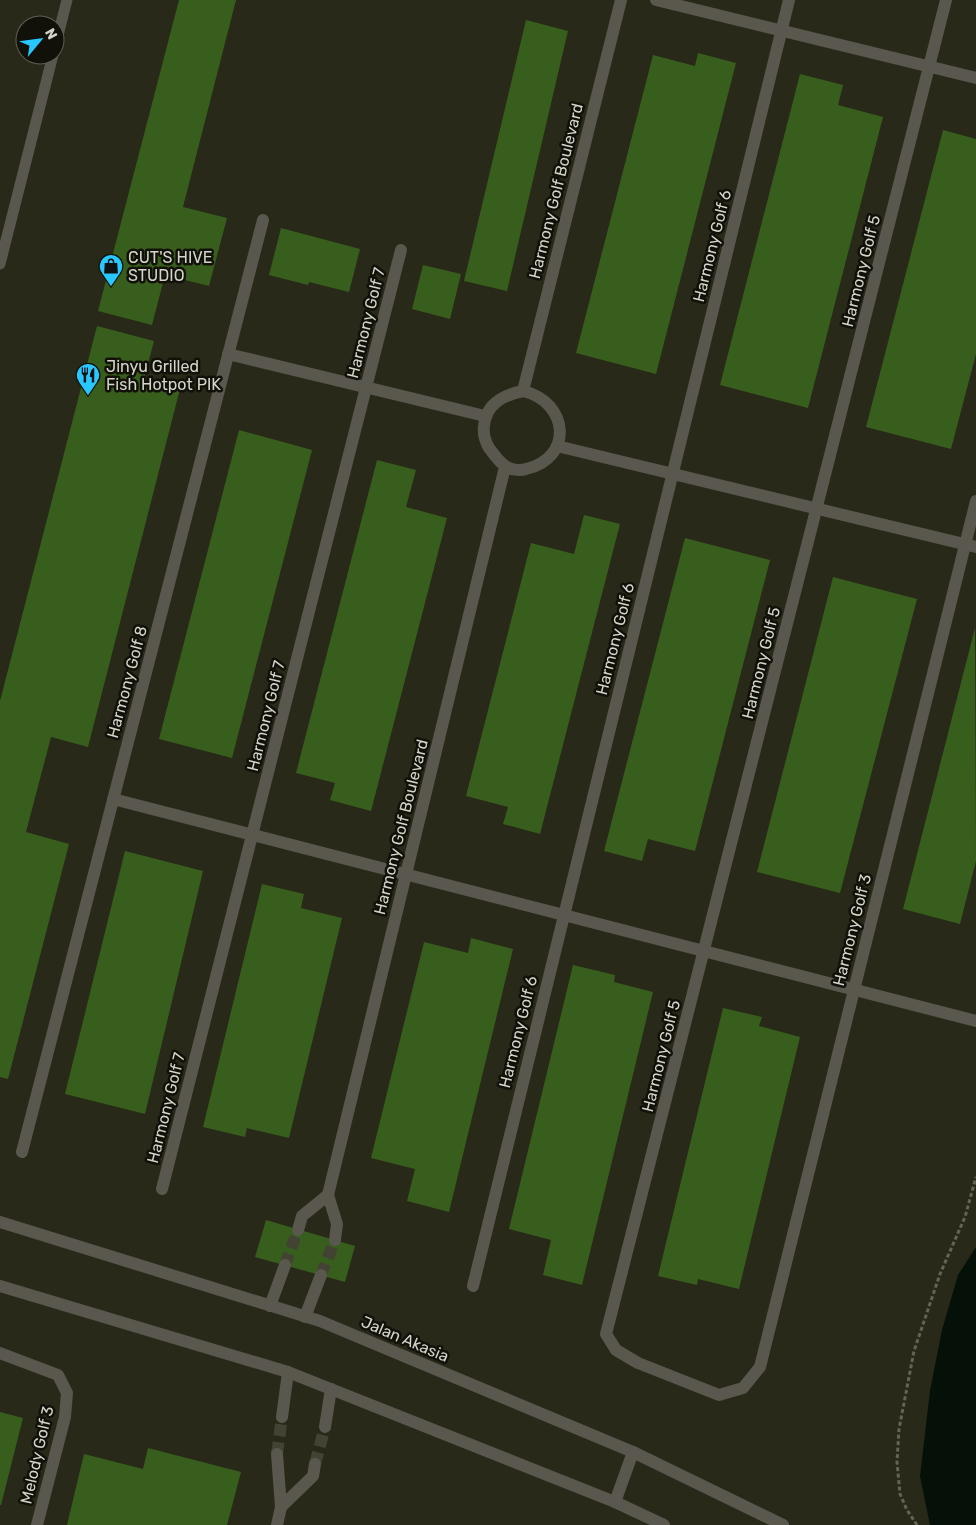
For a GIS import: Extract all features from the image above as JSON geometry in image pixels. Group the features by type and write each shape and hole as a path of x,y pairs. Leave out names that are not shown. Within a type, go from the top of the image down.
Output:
{"street":[{"name":"Harmony Golf Boulevard","path":"523,391 621,0"},
{"path":"656,0 976,78"},
{"name":"Harmony Golf 6","path":"473,1286 789,0"},
{"name":"Harmony Golf 5","path":"760,1367 743,1388 719,1395 638,1363 616,1350 606,1334 946,0"},
{"name":"Harmony Golf 8","path":"22,1152 263,220"},
{"name":"Harmony Golf 7","path":"162,1189 401,250"},
{"path":"228,354 485,416"},
{"path":"523,391 536,394 554,410 560,433 557,446 549,458 536,467 520,470 505,467 486,443 484,430 485,416 492,404 503,397 523,391"},
{"path":"557,446 971,546"},
{"name":"Harmony Golf Boulevard","path":"328,1195 505,467"},
{"name":"Harmony Golf 3","path":"760,1367 854,990 971,546 976,501"},
{"path":"113,800 976,1021"},
{"path":"298,1230 302,1216 328,1195 337,1224 335,1240"},
{"name":"Jalan Akasia","path":"0,1222 320,1322 634,1452 783,1525"},
{"path":"270,1306 285,1265"},
{"path":"305,1317 321,1275"},
{"path":"0,1286 288,1372 616,1502 664,1525"},
{"name":"Melody Golf 3","path":"0,1353 58,1375 67,1393 65,1417 37,1525"},
{"path":"282,1417 288,1372"},
{"path":"325,1427 332,1389"},
{"path":"616,1502 634,1452"},
{"path":"277,1454 281,1507 277,1525"},
{"path":"281,1507 313,1476 315,1464"}],"lane":[{"path":"63,15 67,0"},
{"path":"0,264 50,65"}],"path":[{"path":"917,1525 907,1510 900,1494 897,1462 899,1429 914,1351 940,1274 965,1217 976,1177"}],"shaded area":[{"path":"976,1247 976,1525 930,1525 920,1476 930,1391 942,1330 958,1275"}],"building":[{"path":"179,0 236,0 183,207 227,218 209,286 165,275 152,325 98,311"},
{"path":"526,20 568,31 507,291 464,281"},
{"path":"698,53 736,63 656,374 576,353 653,55 695,66"},
{"path":"800,74 843,85 838,105 883,117 808,408 720,385"},
{"path":"943,130 976,139 976,354 951,449 866,427"},
{"path":"281,228 360,249 349,292 309,282 308,285 269,275"},
{"path":"423,265 461,274 450,319 412,309"},
{"path":"97,326 154,341 144,379 180,389 88,747 51,737 26,832 69,844 8,1079 0,1077 0,701"},
{"path":"239,430 312,450 232,758 159,739"},
{"path":"377,460 416,470 406,507 447,518 371,811 330,800 335,783 296,773"},
{"path":"584,515 620,524 540,834 503,824 508,807 466,796 531,543 574,554"},
{"path":"685,538 770,560 695,851 648,839 642,861 604,851"},
{"path":"833,577 917,599 840,893 757,872"},
{"path":"975,628 976,861 960,924 903,909"},
{"path":"125,851 203,871 145,1114 65,1094"},
{"path":"262,884 304,894 301,908 342,918 289,1138 247,1128 245,1137 203,1127"},
{"path":"471,938 513,949 449,1212 407,1201 415,1169 371,1158 424,942 468,953"},
{"path":"573,965 615,975 614,982 653,992 582,1285 543,1275 551,1240 509,1229"},
{"path":"723,1008 762,1017 759,1026 800,1037 739,1289 698,1279 697,1285 658,1276"},
{"path":"266,1220 355,1246 345,1282 255,1257"},
{"path":"0,1412 23,1418 1,1505 0,1505"},
{"path":"148,1448 241,1472 227,1525 67,1525 84,1454 143,1469"}],"tunnel":[{"path":"285,1265 298,1230"},
{"path":"321,1275 335,1240"},
{"path":"277,1454 282,1417"},
{"path":"315,1464 325,1427"}],"place":[{"name":"CUT'S HIVE STUDIO","path":"111,287"},
{"name":"Jinyu Grilled Fish Hotpot PIK","path":"88,396"}]}
